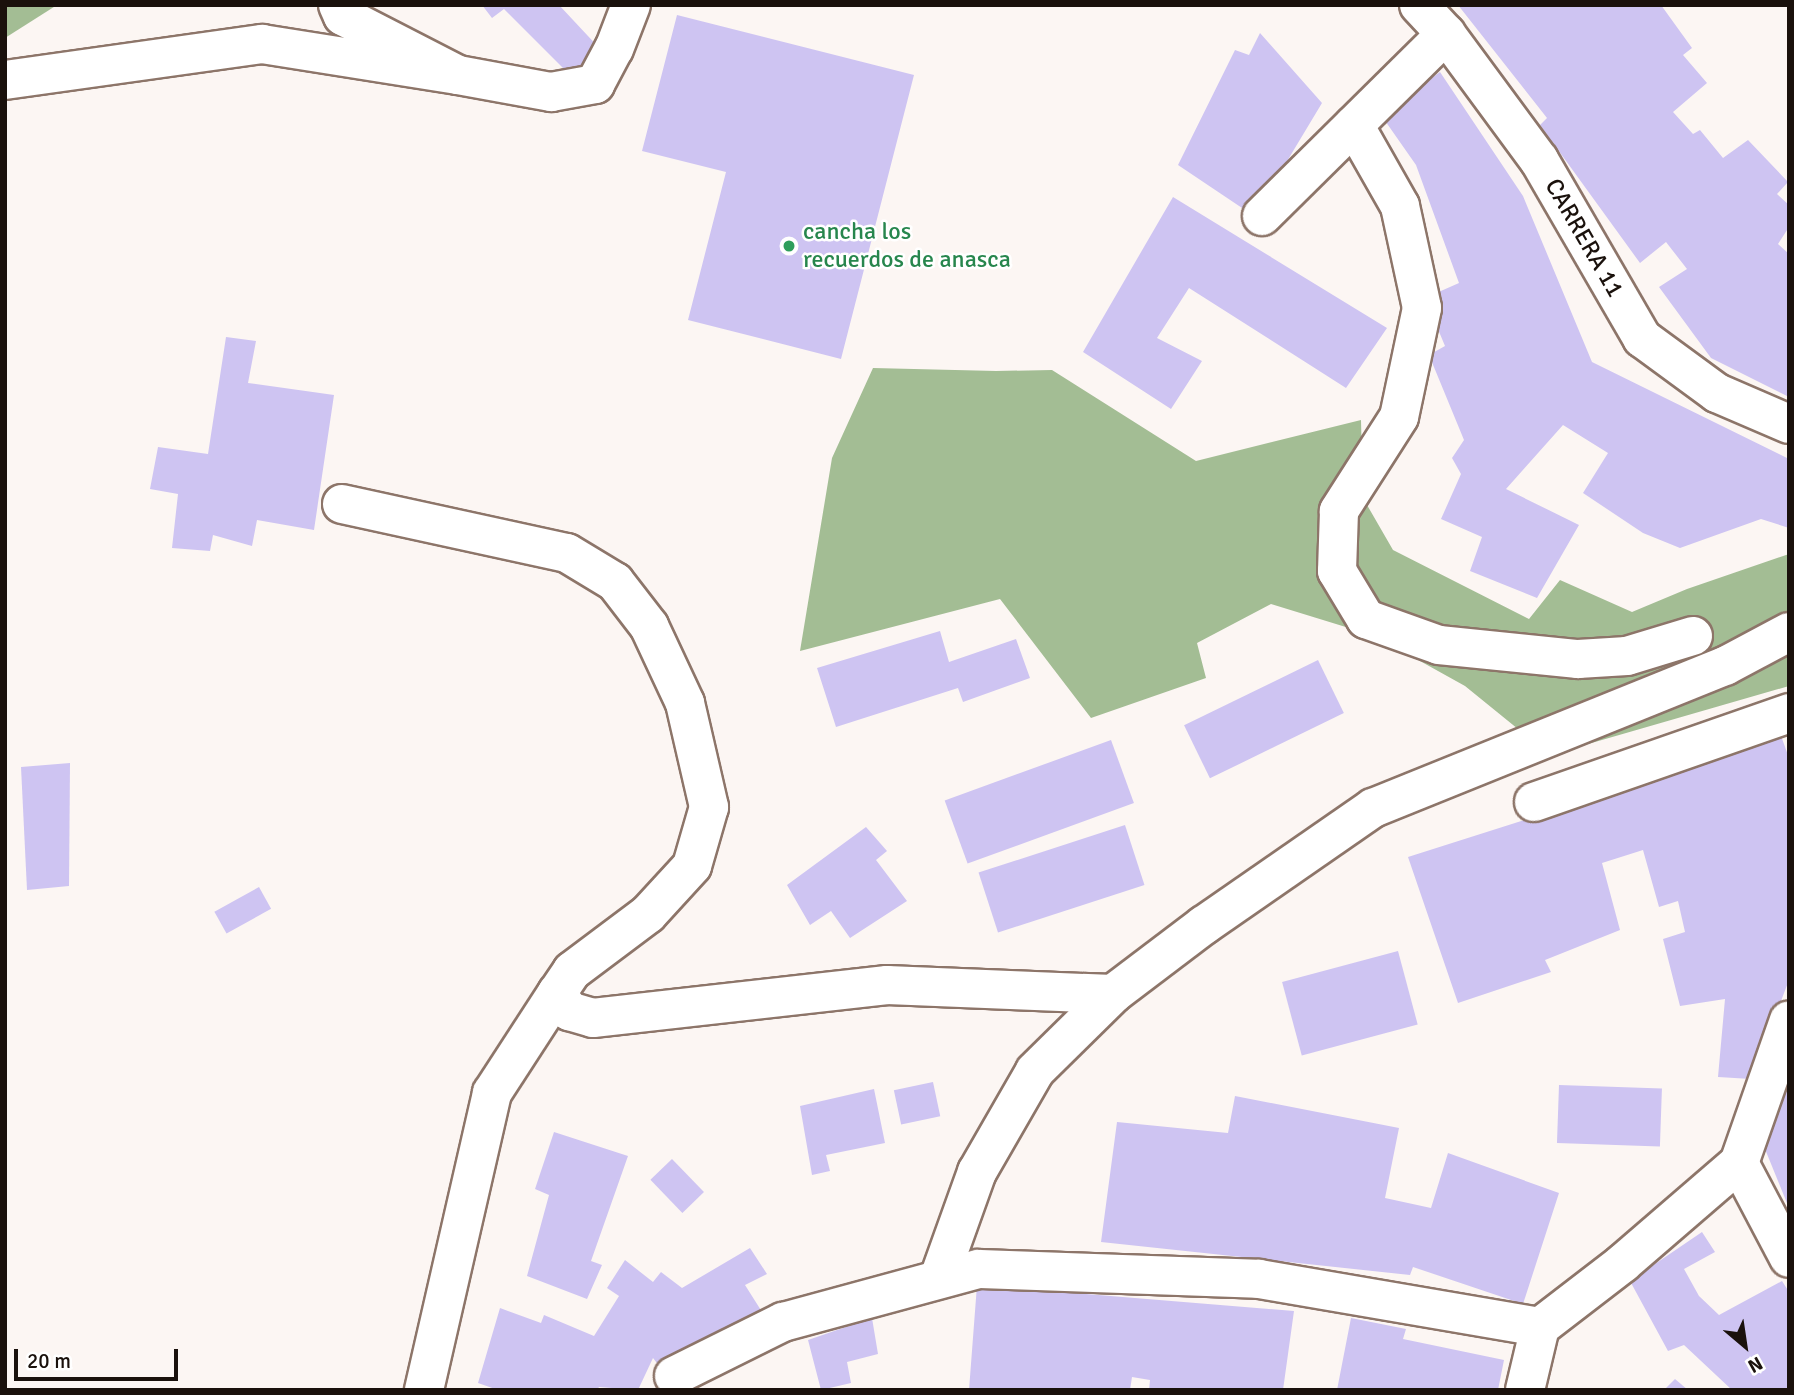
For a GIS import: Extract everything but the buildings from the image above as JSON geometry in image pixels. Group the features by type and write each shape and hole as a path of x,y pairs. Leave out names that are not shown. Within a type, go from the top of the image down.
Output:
{"street":[{"path":"338,5 343,16 458,75"},
{"path":"5,80 262,44 551,92 595,84 614,49 631,5"},
{"name":"CARRERA 11","path":"1419,5 1446,34 1539,160 1642,338 1717,393 1789,424"},
{"path":"1262,216 1446,34"},
{"path":"1354,125 1400,206 1422,308 1399,417 1339,511 1337,571 1366,619 1439,645 1578,659 1627,656 1693,636"},
{"path":"342,503 566,553 615,582 649,626 685,703 709,807 692,866 648,914 572,971 492,1093 424,1390"},
{"path":"939,1278 977,1172 1035,1071 1113,994 1204,925 1373,808 1725,666 1789,632"},
{"path":"1534,802 1789,713"},
{"path":"557,993 569,1011 593,1018 887,985 1113,994"},
{"path":"1525,1390 1540,1327 1623,1263 1739,1163 1789,1020"},
{"path":"1739,1163 1789,1258"},
{"path":"674,1376 783,1322 978,1269 1259,1279 1540,1327"}],"green space":[{"path":"5,5 57,5 5,38"},
{"path":"873,368 1052,370 1196,461 1361,420 1363,498 1393,550 1529,619 1560,580 1632,612 1687,589 1789,554 1789,686 1550,755 1465,686 1375,636 1271,604 1197,643 1206,678 1091,718 1000,599 800,651 832,458"}],"place":[{"name":"cancha los recuerdos de anasca","path":"789,246"}]}
